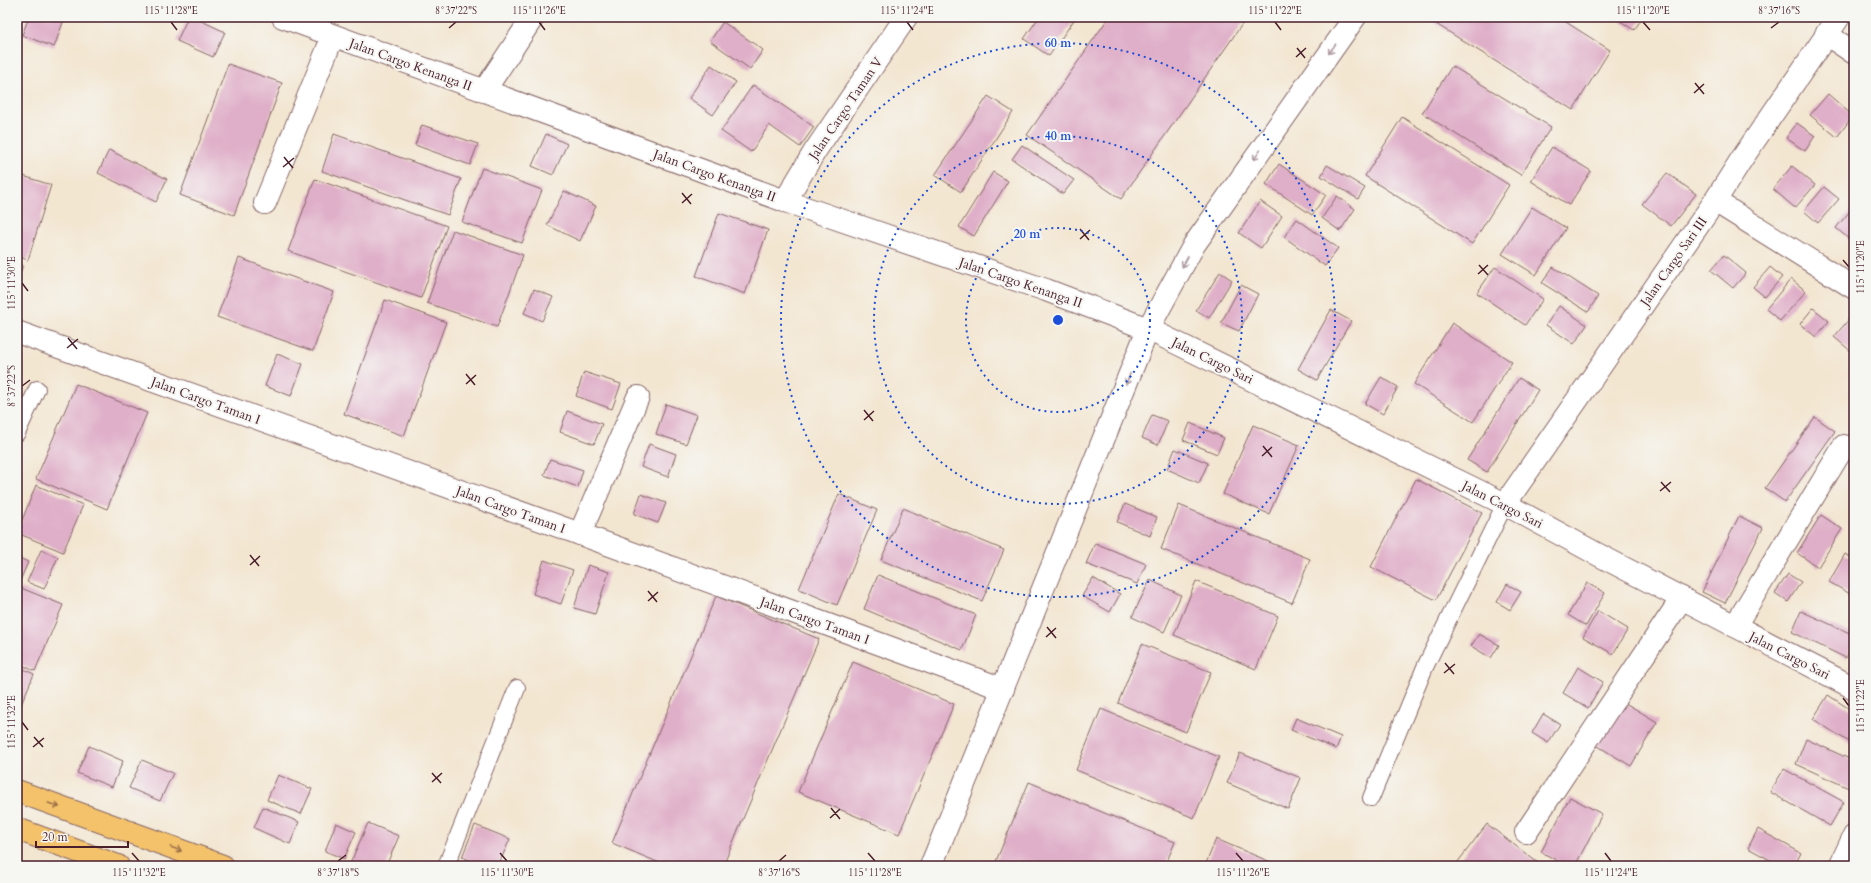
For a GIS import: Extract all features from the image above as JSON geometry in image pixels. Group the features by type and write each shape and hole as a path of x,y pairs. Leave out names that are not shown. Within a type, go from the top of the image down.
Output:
{"highway":[{"path":"17,791 223,866"},
{"path":"17,829 118,866"}],"street":[{"name":"Jalan Cargo Kenanga II","path":"283,17 785,201 1046,290 1148,329"},
{"path":"484,91 533,17"},
{"name":"Jalan Cargo Taman V","path":"785,201 815,151 906,17"},
{"path":"931,866 1148,329 1194,245 1355,17"},
{"name":"Jalan Cargo Sari III","path":"1505,504 1715,201 1826,34 1839,17"},
{"path":"1826,34 1854,53"},
{"path":"265,203 333,36"},
{"path":"1715,201 1854,288"},
{"name":"Jalan Cargo Sari","path":"1148,329 1505,504 1595,553 1854,688"},
{"name":"Jalan Cargo Taman I","path":"17,332 580,534 1003,689"},
{"path":"580,534 638,397"},
{"path":"1735,626 1844,446"},
{"path":"1526,832 1682,598"},
{"path":"1840,866 1854,836"}],"lane":[{"path":"17,433 37,389"},
{"path":"1371,798 1425,667 1505,504"},
{"path":"446,866 517,688"}],"building":[{"path":"29,17 65,17 54,47 22,35"},
{"path":"188,17 193,17 225,32 213,57 177,41"},
{"path":"1039,17 1076,17 1049,56 1024,39"},
{"path":"1109,17 1247,17 1121,199 1027,135"},
{"path":"1425,17 1558,17 1610,50 1573,110"},
{"path":"1614,17 1643,17 1634,30"},
{"path":"723,22 763,50 750,69 710,41"},
{"path":"228,64 282,83 234,215 180,195"},
{"path":"711,65 736,82 713,115 689,98"},
{"path":"1452,66 1551,127 1521,175 1422,113"},
{"path":"753,85 814,127 800,147 769,125 751,152 721,131"},
{"path":"1828,94 1853,116 1837,137 1810,115"},
{"path":"988,96 1013,112 961,192 935,175"},
{"path":"1402,117 1509,185 1472,244 1365,176"},
{"path":"1797,123 1815,136 1805,151 1786,138"},
{"path":"422,125 478,144 470,165 415,145"},
{"path":"334,134 461,179 448,215 322,171"},
{"path":"546,134 567,144 553,175 532,166"},
{"path":"1022,145 1074,180 1063,194 1012,159"},
{"path":"1552,147 1591,171 1569,205 1531,181"},
{"path":"109,150 167,179 156,202 98,173"},
{"path":"1279,164 1326,195 1312,215 1266,184"},
{"path":"1327,165 1365,188 1358,199 1321,176"},
{"path":"1792,166 1815,185 1795,208 1773,189"},
{"path":"482,168 542,190 522,243 462,222"},
{"path":"993,172 1008,181 974,236 959,227"},
{"path":"1667,173 1696,194 1671,226 1642,204"},
{"path":"17,174 51,185 28,260 17,256"},
{"path":"315,179 447,226 421,298 288,251"},
{"path":"1824,187 1839,199 1818,223 1804,211"},
{"path":"564,191 596,206 580,241 547,225"},
{"path":"1337,196 1355,209 1340,231 1322,218"},
{"path":"1260,201 1282,216 1261,248 1239,233"},
{"path":"1854,206 1854,235 1850,240 1836,228"},
{"path":"1532,207 1566,228 1536,275 1502,254"},
{"path":"719,213 768,230 745,294 696,276"},
{"path":"1297,219 1338,248 1325,266 1284,237"},
{"path":"453,230 523,255 497,327 427,303"},
{"path":"1724,255 1746,273 1733,288 1711,270"},
{"path":"239,258 334,292 313,351 217,317"},
{"path":"17,263 23,265 17,283"},
{"path":"1495,267 1543,299 1525,325 1477,293"},
{"path":"1553,267 1598,296 1588,312 1542,283"},
{"path":"1770,267 1782,277 1765,297 1753,287"},
{"path":"1220,272 1232,280 1209,318 1196,310"},
{"path":"1791,279 1806,291 1780,321 1766,309"},
{"path":"1241,285 1258,294 1239,331 1221,323"},
{"path":"534,289 553,297 542,321 524,313"},
{"path":"385,300 446,322 404,436 344,414"},
{"path":"1559,306 1587,325 1574,344 1546,325"},
{"path":"1813,308 1829,321 1816,337 1800,324"},
{"path":"1331,310 1351,321 1317,380 1298,369"},
{"path":"1850,318 1854,322 1854,350 1852,352 1834,337"},
{"path":"1452,323 1512,362 1473,422 1414,384"},
{"path":"277,354 303,364 291,396 265,386"},
{"path":"584,372 621,384 612,409 576,396"},
{"path":"1381,377 1398,387 1383,414 1365,404"},
{"path":"1519,378 1538,390 1487,472 1467,460"},
{"path":"76,384 147,413 107,509 36,479"},
{"path":"666,404 697,415 686,444 656,434"},
{"path":"567,411 602,424 594,444 560,432"},
{"path":"1152,415 1168,421 1158,445 1142,438"},
{"path":"1815,417 1835,431 1785,502 1765,488"},
{"path":"1190,423 1224,438 1217,454 1183,440"},
{"path":"1253,425 1299,445 1269,514 1223,494"},
{"path":"649,444 676,454 668,477 641,467"},
{"path":"1175,449 1208,463 1199,483 1167,469"},
{"path":"550,459 583,470 578,487 544,475"},
{"path":"1416,479 1482,513 1436,600 1371,567"},
{"path":"36,485 83,505 63,552 17,533"},
{"path":"641,494 666,503 658,523 634,514"},
{"path":"839,494 877,510 837,605 799,589"},
{"path":"1125,504 1157,517 1150,536 1117,522"},
{"path":"1179,505 1310,559 1292,603 1161,549"},
{"path":"903,508 1004,550 982,601 881,560"},
{"path":"1821,515 1842,529 1818,567 1797,553"},
{"path":"1739,516 1763,528 1725,603 1702,592"},
{"path":"1095,543 1146,564 1137,584 1086,564"},
{"path":"41,550 58,557 44,589 27,582"},
{"path":"1845,554 1854,559 1854,596 1829,582"},
{"path":"17,557 28,562 17,588"},
{"path":"544,560 573,570 561,604 533,594"},
{"path":"588,565 609,572 595,614 574,608"},
{"path":"1788,574 1801,582 1788,602 1775,593"},
{"path":"878,575 976,615 962,650 864,609"},
{"path":"1093,578 1120,594 1110,612 1082,596"},
{"path":"1150,580 1181,595 1164,632 1132,617"},
{"path":"1196,581 1278,616 1256,669 1174,635"},
{"path":"1587,583 1605,593 1586,626 1568,615"},
{"path":"1507,584 1521,592 1510,610 1497,602"},
{"path":"21,588 63,605 35,671 17,663 17,598"},
{"path":"716,596 819,639 723,866 667,866 612,843"},
{"path":"1598,611 1628,629 1613,654 1583,637"},
{"path":"1801,611 1854,635 1854,641 1846,658 1792,632"},
{"path":"1479,634 1499,645 1491,658 1471,646"},
{"path":"1142,644 1211,672 1186,732 1118,703"},
{"path":"853,662 954,704 899,834 798,792"},
{"path":"17,666 34,674 17,714"},
{"path":"1578,667 1603,682 1588,708 1563,693"},
{"path":"1828,695 1854,712 1854,745 1813,719"},
{"path":"1622,701 1657,722 1631,766 1596,745"},
{"path":"1101,709 1219,757 1194,818 1076,770"},
{"path":"1543,714 1560,724 1548,743 1532,733"},
{"path":"1296,718 1341,737 1336,749 1291,730"},
{"path":"1806,739 1854,761 1853,790 1796,764"},
{"path":"89,746 123,761 112,787 77,773"},
{"path":"1240,753 1301,778 1288,809 1227,783"},
{"path":"142,760 173,773 160,801 129,788"},
{"path":"1784,769 1844,802 1830,826 1770,792"},
{"path":"278,775 312,789 301,814 267,800"},
{"path":"1029,782 1175,842 1165,866 994,866"},
{"path":"1570,797 1602,814 1575,866 1567,866 1541,852"},
{"path":"263,807 299,822 290,844 254,828"},
{"path":"336,823 356,832 344,859 325,851"},
{"path":"368,823 399,836 386,866 349,866"},
{"path":"1487,824 1542,866 1461,866 1457,863"},
{"path":"475,825 510,839 498,866 484,866 462,857"},
{"path":"1758,829 1801,853 1794,866 1781,866 1748,848"},
{"path":"1216,839 1280,866 1205,866"}]}
